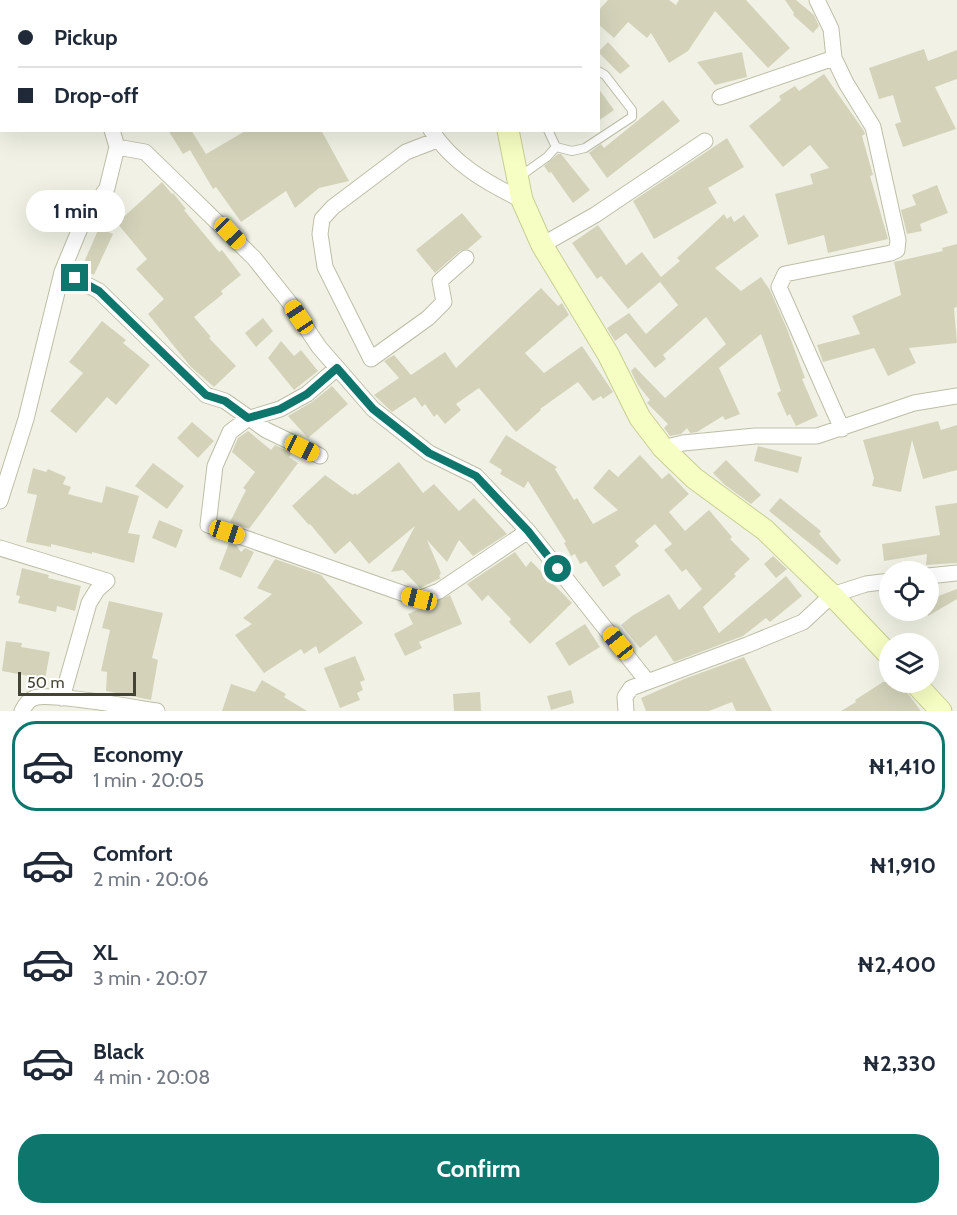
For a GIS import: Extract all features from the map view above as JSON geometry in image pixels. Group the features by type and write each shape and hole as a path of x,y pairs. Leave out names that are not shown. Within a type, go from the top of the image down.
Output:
{"street":[{"path":"818,0 831,30 834,58 846,83 873,127 898,240 897,250 891,252 785,274 779,287 842,429"},
{"path":"720,97 834,58"},
{"path":"0,501 26,419 62,272 81,226 106,188 117,147 113,132"},
{"path":"508,132 522,200 542,245 608,354 640,418 663,448 694,478 765,530 879,644"},
{"path":"466,258 440,281 444,302 428,318 371,359 325,267 320,234 322,219 333,207 406,152 434,135 452,156 485,182 522,200"},
{"path":"542,245 595,214 705,141"},
{"path":"117,147 145,152 217,220 254,258 289,302 319,346 373,409 429,453 476,476 528,531 647,681"},
{"path":"62,272 99,291 206,395 225,401 266,430 320,456"},
{"path":"337,368 307,394 280,409 248,418 230,432 215,466 208,525 419,599 439,591 528,531"},
{"path":"663,448 683,442 755,436 817,436 914,403 957,396"},
{"path":"0,548 107,581 97,590 89,603 62,698"},
{"path":"939,575 957,573"},
{"path":"626,711 625,697 630,688 802,622 832,595 866,584 879,582"},
{"path":"924,693 941,711"},
{"path":"22,711 27,702 36,696 157,711"}],"lane":[{"path":"556,147 572,151 585,148 632,117 632,110 605,75 600,72"},
{"path":"549,132 556,147"},
{"path":"518,178 547,157 556,147"}],"building":[{"path":"608,0 669,0 676,5 679,0 746,0 790,48 768,68 715,11 688,51 669,63 651,33 647,38 628,22 614,38 600,26 600,9"},
{"path":"785,0 796,0 814,15 819,26 813,33 793,15 794,13"},
{"path":"608,42 630,66 620,74 600,54 600,50"},
{"path":"924,49 928,61 957,50 957,79 935,87 956,129 903,147 895,124 901,122 893,95 879,99 869,68"},
{"path":"742,52 747,77 715,85 697,62"},
{"path":"824,74 864,131 865,134 862,136 873,175 870,176 888,239 828,253 824,235 788,245 775,194 813,184 810,174 829,168 810,145 783,167 749,126 781,100 779,96 795,86 799,91"},
{"path":"600,91 614,110 600,120"},
{"path":"663,100 680,121 607,178 589,153 601,144 604,148"},
{"path":"169,132 192,132 206,154 244,132 322,132 349,181 319,188 295,208 286,191 241,222 216,187 213,189 190,150 183,154"},
{"path":"727,138 744,167 708,188 717,203 654,239 633,201"},
{"path":"561,154 590,190 573,203 551,172 549,173 544,166"},
{"path":"162,182 219,252 222,250 241,275 221,291 223,294 194,317 211,337 209,338 236,366 214,387 191,367 148,314 164,299 136,269 147,259 117,223"},
{"path":"937,185 948,213 920,224 922,231 907,234 901,210 916,205 912,195"},
{"path":"462,213 482,237 468,249 460,251 435,273 416,250"},
{"path":"724,214 727,219 731,216 734,222 744,215 759,236 715,268 741,291 761,277 770,290 787,329 805,378 802,379 818,416 796,426 790,414 787,416 777,393 781,391 761,334 719,368 740,414 725,420 723,416 697,432 690,433 687,428 681,434 670,436 664,428 668,424 647,403 650,400 638,385 631,371 635,367 665,398 726,344 706,317 663,355 666,359 655,368 626,333 615,341 607,328 629,313 646,334 678,305 660,282 628,309 601,276 597,279 572,243 598,225 626,265 642,252 661,277 680,261 677,258"},
{"path":"99,228 113,234 94,275 81,269"},
{"path":"957,244 957,307 954,308 957,343 909,348 916,363 888,376 874,348 823,362 817,345 860,334 852,316 901,295 894,262 943,251 942,248"},
{"path":"541,288 558,306 562,303 569,315 525,353 544,373 582,346 613,392 603,399 601,396 593,401 578,382 540,409 516,432 479,388 456,404 461,410 445,424 437,414 434,417 425,404 422,407 415,397 392,412 374,395 399,378 384,361 394,355 411,375 445,352 456,368"},
{"path":"263,318 273,331 256,347 245,333"},
{"path":"102,321 126,340 123,343 150,365 116,405 107,397 76,433 50,411 83,373 69,362"},
{"path":"281,341 294,356 301,350 318,371 294,390 268,358"},
{"path":"332,386 348,404 308,438 288,416 312,402"},
{"path":"938,421 941,430 957,425 957,470 923,479 912,440 901,492 872,486 874,478 863,440"},
{"path":"192,422 214,441 198,458 177,438"},
{"path":"248,431 271,450 275,445 292,453 289,457 298,463 249,529 230,522 246,490 243,488 255,472 232,452 238,438"},
{"path":"506,435 557,467 555,469 574,500 577,498 593,524 618,510 593,488 609,469 618,477 640,455 662,479 669,473 689,494 669,512 685,531 709,510 732,537 730,539 750,559 734,574 736,576 703,607 719,633 786,576 802,596 770,622 766,618 743,636 674,662 656,635 640,648 621,625 669,594 679,610 702,589 686,569 682,572 664,550 672,544 655,524 635,541 639,546 615,566 621,575 603,587 586,561 580,564 575,554 571,556 564,543 566,542 528,481 524,488 500,474 502,470 489,462"},
{"path":"758,446 802,457 798,473 754,461"},
{"path":"726,460 761,495 751,504 713,473"},
{"path":"399,462 423,493 434,484 459,511 474,498 507,534 473,556 459,540 447,562 427,540 441,578 420,588 403,570 391,572 415,526 369,564 350,541 335,554 292,506 325,475 353,495 355,493 357,495"},
{"path":"153,463 184,486 167,509 135,486"},
{"path":"33,468 46,472 48,469 66,477 63,484 71,487 68,494 102,503 106,486 139,496 128,533 140,535 134,563 51,544 51,547 26,542 37,495 27,493"},
{"path":"780,498 821,531 819,534 841,560 837,565 769,511"},
{"path":"957,503 957,563 939,564 939,561 926,561 927,554 884,561 882,544 940,535 935,506"},
{"path":"159,520 183,530 176,548 152,538"},
{"path":"229,543 236,545 241,552 245,548 254,552 241,578 219,569"},
{"path":"515,552 526,567 531,561 572,603 530,644 509,622 511,619 488,595 482,601 467,584"},
{"path":"773,556 787,569 776,578 764,564"},
{"path":"275,559 321,575 363,623 319,654 316,646 304,654 301,649 264,673 235,635 252,624 243,618 272,594 257,588"},
{"path":"22,568 49,575 48,578 81,586 75,611 57,606 56,612 18,603 20,596 16,595"},
{"path":"957,589 957,599 939,610 939,596"},
{"path":"450,595 462,624 419,642 422,648 405,656 394,634 413,624 408,614"},
{"path":"109,601 163,613 152,658 158,660 151,700 106,691 107,672 101,671 110,630 102,628"},
{"path":"585,624 600,647 569,666 555,643"},
{"path":"6,641 22,643 21,647 50,652 45,679 2,671"},
{"path":"355,656 365,680 360,682 363,690 357,693 360,700 340,708 324,668"},
{"path":"744,657 772,711 736,711 732,702 709,711 646,711 641,698"},
{"path":"262,680 286,694 284,697 307,711 222,711 231,684 255,692"},
{"path":"879,685 879,693 907,693 921,711 841,711 856,702 855,700"},
{"path":"571,690 574,703 551,710 547,696"},
{"path":"480,692 481,711 454,711 453,694"}],"route":[{"path":"75,278 99,291 206,395 225,401 248,418 280,409 307,394 337,368 373,409 429,453 476,476 528,531 558,569"}]}
